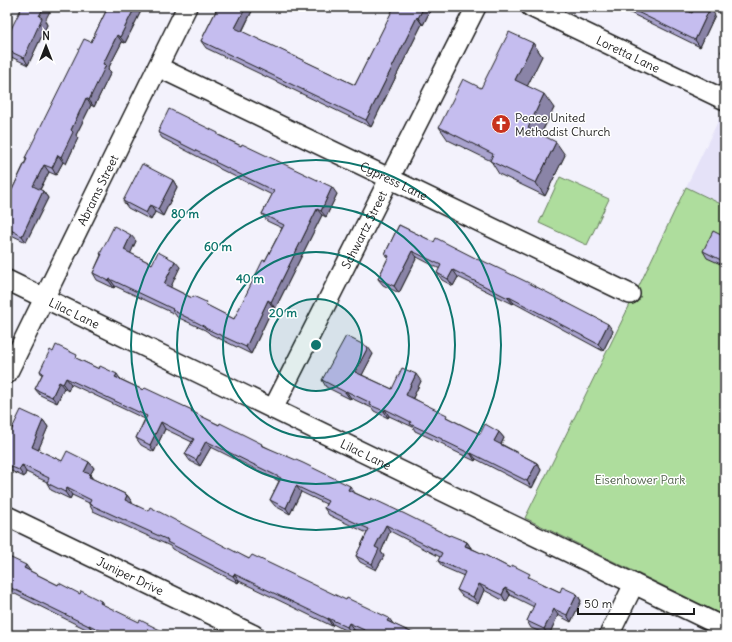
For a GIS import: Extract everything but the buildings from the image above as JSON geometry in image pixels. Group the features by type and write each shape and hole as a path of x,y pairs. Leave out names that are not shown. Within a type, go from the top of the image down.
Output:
{"street":[{"name":"Abrams Street","path":"7,374 187,7"},
{"name":"Schwartz Street","path":"273,409 476,7"},
{"name":"Loretta Lane","path":"531,7 725,100"},
{"name":"Cypress Lane","path":"158,67 630,294"},
{"name":"Lilac Lane","path":"7,280 725,628"},
{"name":"Juniper Drive","path":"7,516 254,635"},
{"path":"609,635 634,584"}],"shaded area":[{"path":"725,107 725,206 686,187"}],"green space":[{"path":"560,177 609,199 587,245 539,223"},
{"name":"Eisenhower Park","path":"686,187 725,206 725,616 525,518"}],"place":[{"name":"Peace United Methodist Church","path":"501,124"}]}
